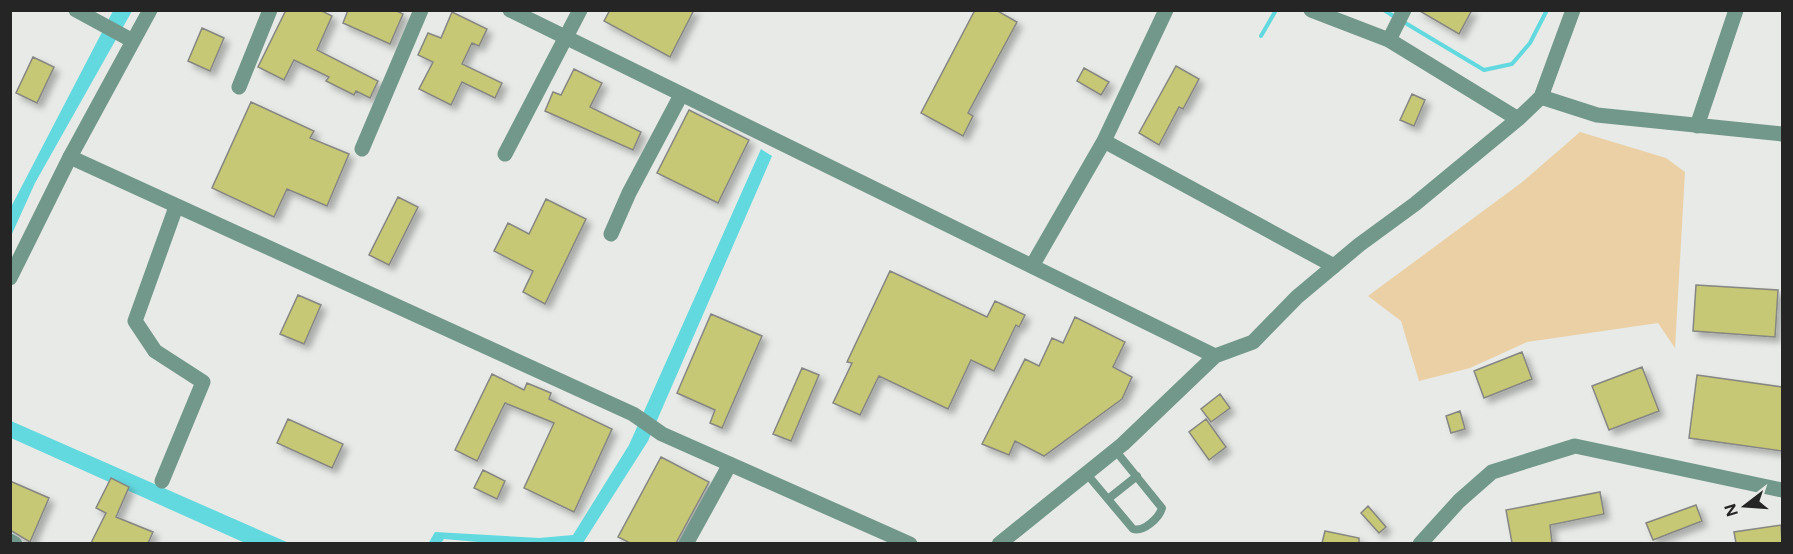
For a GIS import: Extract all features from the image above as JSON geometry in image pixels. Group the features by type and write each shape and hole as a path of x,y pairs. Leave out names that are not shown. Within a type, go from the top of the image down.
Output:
{"street":[{"path":"76,10 128,38"},
{"path":"10,278 128,38 150,10"},
{"path":"239,87 270,10"},
{"path":"362,149 421,10"},
{"path":"510,10 1215,356"},
{"path":"505,154 580,10"},
{"path":"1032,266 1104,141 1166,10"},
{"path":"1311,10 1389,40 1518,119"},
{"path":"1389,40 1404,10"},
{"path":"999,543 1115,450 1215,356 1253,342 1297,297 1518,119 1540,96 1574,10"},
{"path":"1697,126 1736,10"},
{"path":"611,234 629,193 681,95"},
{"path":"1540,96 1597,115 1782,134"},
{"path":"1104,141 1334,266"},
{"path":"70,157 633,414 662,434 910,543"},
{"path":"162,481 203,382 155,351 135,321 176,207"},
{"path":"1420,543 1459,501 1492,472 1575,446 1782,490"},
{"path":"686,543 730,464"},
{"path":"10,542 15,543"}],"lane":[{"path":"1086,473 1133,529 1144,528 1161,513 1162,508 1115,450"},
{"path":"1108,500 1137,476"}],"shaded area":[{"path":"1580,132 1666,158 1685,172 1675,348 1658,323 1527,342 1470,368 1419,381 1401,321 1368,296 1521,183"}],"water":[{"path":"113,11 132,11 35,183 11,236 11,207"},
{"path":"761,149 772,156 648,441 583,543 501,544 444,539 441,543 428,544 435,532 539,538 573,535 629,445"},
{"path":"11,421 289,543 245,543 11,438"}],"building":[{"path":"286,10 320,10 332,16 317,50 378,81 370,98 356,91 354,95 326,81 329,77 294,60 284,80 258,67"},
{"path":"348,10 395,10 403,14 390,44 343,23"},
{"path":"610,10 694,10 670,57 604,21"},
{"path":"975,10 996,10 1017,22 968,113 973,116 963,136 921,113"},
{"path":"1418,10 1472,10 1459,34"},
{"path":"452,12 487,29 479,46 472,43 462,64 502,83 495,98 462,82 451,105 419,89 433,62 418,55 428,33 441,38"},
{"path":"202,28 224,38 210,71 188,61"},
{"path":"33,57 54,67 37,103 16,93"},
{"path":"1176,66 1199,79 1183,109 1179,107 1159,145 1139,133"},
{"path":"1084,68 1109,82 1101,95 1077,81"},
{"path":"574,69 602,83 590,107 641,132 633,150 545,111 553,92 561,95"},
{"path":"1412,94 1425,100 1414,126 1400,120"},
{"path":"251,102 314,131 310,138 349,154 327,206 287,189 274,217 212,188"},
{"path":"689,110 749,140 718,203 657,173"},
{"path":"398,197 418,207 389,265 369,255"},
{"path":"546,199 586,219 545,304 523,292 533,271 494,251 508,223 529,234"},
{"path":"890,271 987,317 995,301 1025,315 1019,327 1016,325 994,371 971,360 948,409 879,376 860,415 833,403 852,363 847,362"},
{"path":"1696,285 1778,290 1775,337 1693,331"},
{"path":"298,295 321,305 304,344 280,334"},
{"path":"711,314 762,336 722,428 710,423 715,410 677,393"},
{"path":"1075,317 1125,342 1113,367 1132,377 1122,399 1044,456 1015,441 1009,455 982,444 1025,359 1039,366 1052,338 1063,343"},
{"path":"1522,352 1532,379 1484,398 1474,371"},
{"path":"1642,367 1659,411 1609,430 1592,386"},
{"path":"802,368 819,375 791,441 773,434"},
{"path":"492,374 524,390 527,383 551,393 549,399 612,429 574,512 524,488 554,423 505,403 477,461 455,450"},
{"path":"1697,375 1782,387 1782,451 1689,438"},
{"path":"1220,394 1230,408 1211,422 1201,409"},
{"path":"1460,411 1465,429 1451,433 1446,416"},
{"path":"288,419 343,444 332,468 277,443"},
{"path":"1206,419 1226,447 1209,460 1189,432"},
{"path":"661,457 709,482 676,543 630,543 618,537"},
{"path":"483,470 505,481 497,499 474,488"},
{"path":"111,478 129,487 116,517 153,532 148,543 91,543 106,513 96,508"},
{"path":"10,481 49,498 30,542 10,530"},
{"path":"1600,492 1604,514 1550,525 1552,543 1512,543 1506,510"},
{"path":"1696,505 1702,521 1653,540 1646,523"},
{"path":"1368,506 1386,527 1379,533 1361,513"},
{"path":"1781,525 1782,543 1736,543 1734,532"},
{"path":"1325,531 1359,538 1359,543 1322,543"}],"waterway":[{"path":"1261,36 1276,10"},
{"path":"1384,10 1395,17"},
{"path":"1402,21 1484,70 1512,64 1530,43 1547,10"}]}
